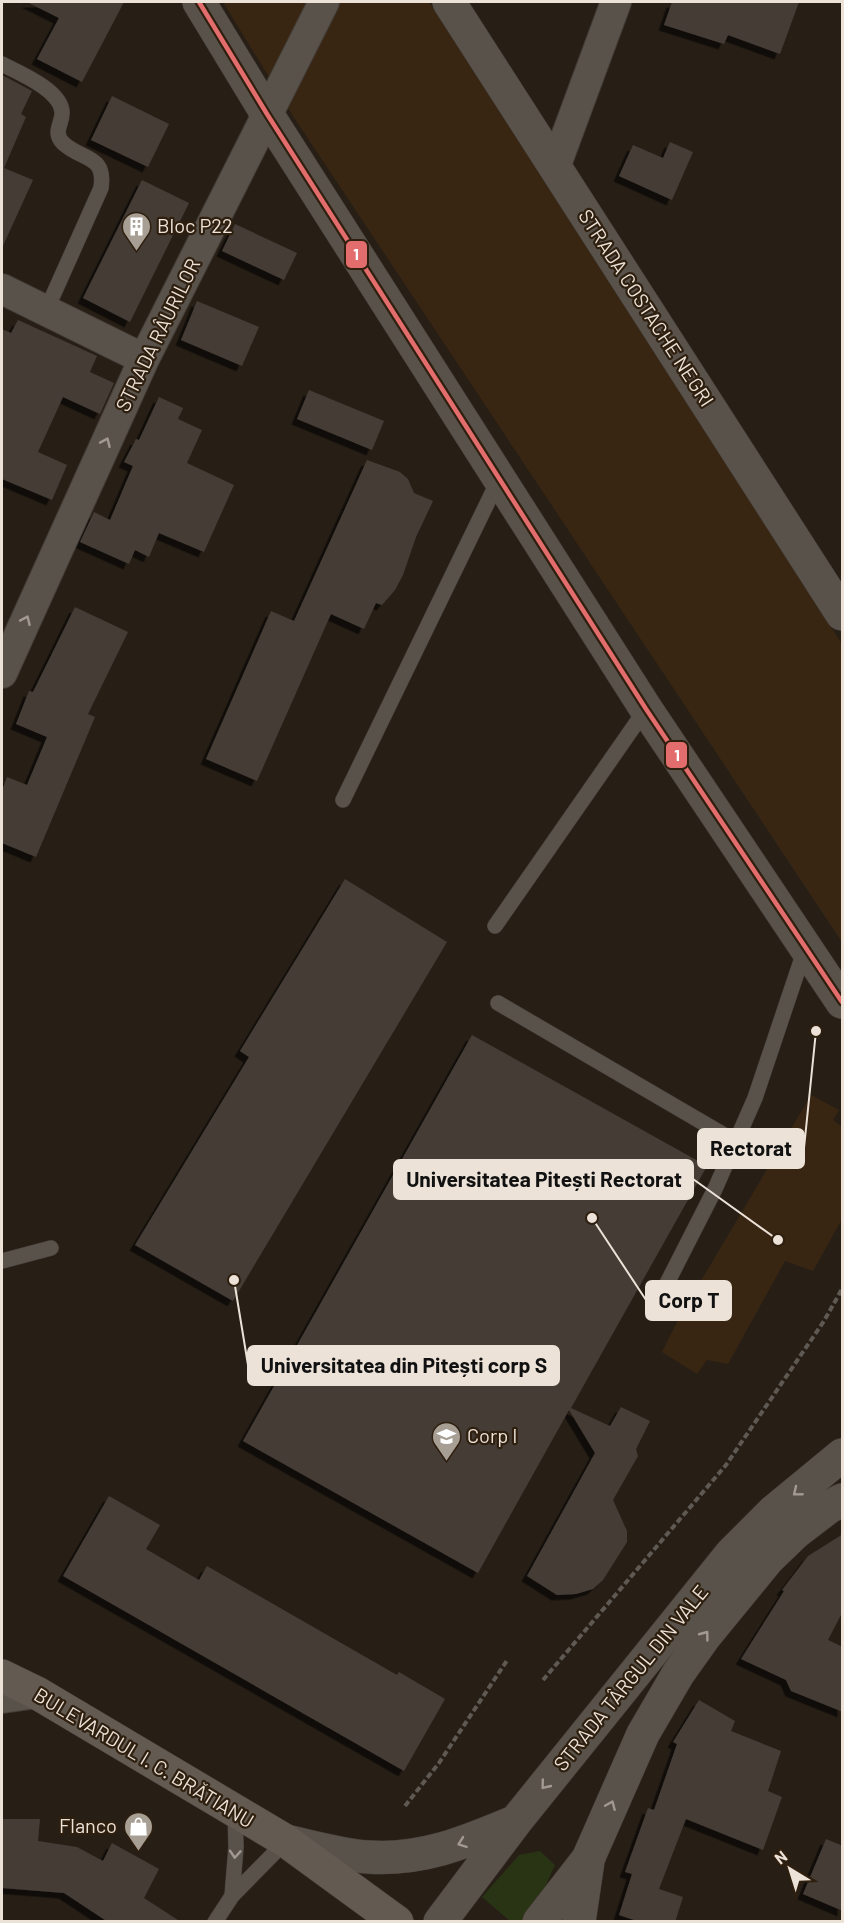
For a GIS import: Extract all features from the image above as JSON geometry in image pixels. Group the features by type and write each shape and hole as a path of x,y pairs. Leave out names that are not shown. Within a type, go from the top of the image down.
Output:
{"main road":[{"path":"199,2 267,114 646,709 843,1002"},
{"name":"STRADA COSTACHE NEGRI","path":"449,2 843,614"},
{"name":"STRADA TÂRGUL DIN VALE","path":"440,1922 516,1821 731,1554 774,1511 843,1455"},
{"name":"STRADA TÂRGUL DIN VALE","path":"539,1922 588,1859 643,1734 678,1674 705,1636 768,1559 795,1533 829,1507 843,1500"},
{"name":"BULEVARDUL I. C. BRĂTIANU","path":"2,1676 37,1693 286,1841 397,1922"},
{"path":"286,1841 367,1857 412,1857 458,1845 516,1821"},
{"path":"579,1922 588,1859"}],"street":[{"name":"STRADA RÂURILOR","path":"2,673 144,359 324,2"},
{"path":"555,167 616,2"},
{"path":"2,289 144,359"},
{"path":"2,1698 37,1693"}],"lane":[{"path":"2,64 45,88 58,100 63,113 57,129 61,141 99,165 103,175 101,188 46,311"},
{"path":"343,800 499,478"},
{"path":"495,926 646,709"},
{"path":"661,1295 715,1189 756,1098 805,947"},
{"path":"498,1003 736,1142"},
{"path":"2,1261 51,1248"},
{"path":"232,1896 236,1847 235,1811"},
{"path":"215,1922 232,1896 286,1841"}],"path":[{"path":"543,1680 726,1465 824,1321 843,1289"},
{"path":"405,1806 439,1763 508,1659"}],"shaded area":[{"path":"223,2 429,2 842,644 842,942 293,116"},
{"path":"811,1095 839,1110 833,1120 842,1127 842,1219 813,1271 785,1261 728,1364 707,1360 697,1374 662,1352 679,1318"}],"green space":[{"path":"540,1851 555,1865 541,1896 521,1921 510,1921 482,1897 519,1855"}],"building":[{"path":"27,2 124,2 82,82 37,59 59,18"},
{"path":"672,2 799,2 780,54 728,35 724,44 664,25"},
{"path":"2,75 32,91 21,114 26,117 4,168 33,180 2,248"},
{"path":"112,96 169,124 148,167 91,140"},
{"path":"670,142 693,152 672,200 619,176 633,145 663,158"},
{"name":"Bloc P22","path":"142,180 189,203 130,322 83,298"},
{"path":"235,224 297,253 284,280 222,251"},
{"path":"197,301 259,327 242,366 181,340"},
{"path":"18,320 97,356 90,372 114,383 100,414 63,397 38,452 67,465 52,500 2,479 2,329 11,333"},
{"path":"309,390 384,421 372,450 297,419"},
{"path":"159,397 183,408 178,419 202,430 187,463 234,485 204,552 159,533 149,557 135,550 129,564 80,542 94,512 110,520 133,466 124,462 136,439 139,440"},
{"path":"367,460 400,472 408,479 414,493 433,501 395,590 382,605 376,603 364,629 331,614 257,781 206,759 271,611 294,621"},
{"path":"75,607 128,632 88,714 95,717 36,857 2,843 2,790 7,777 27,785 47,737 16,724 29,691 33,692"},
{"path":"345,879 447,942 233,1301 135,1245 249,1057 240,1051"},
{"path":"472,1035 707,1166 571,1408 610,1426 621,1407 650,1421 636,1449 638,1456 613,1500 627,1531 627,1542 603,1580 593,1589 576,1594 557,1595 527,1576 595,1453 569,1410 478,1573 243,1441"},
{"path":"109,1496 160,1525 146,1549 199,1580 207,1566 397,1675 399,1672 445,1699 404,1771 63,1576"},
{"path":"843,1534 843,1611 828,1640 843,1647 843,1712 791,1691 786,1680 741,1659 784,1591 782,1590 808,1556"},
{"path":"699,1700 735,1721 731,1731 781,1751 768,1791 782,1797 763,1850 686,1819 659,1889 683,1897 675,1922 640,1922 619,1915 632,1874 625,1872 648,1808 654,1810 677,1744 673,1742"},
{"path":"2,1819 40,1819 38,1841 77,1847 103,1861 112,1843 159,1869 144,1898 181,1922 108,1922 64,1893 2,1888"},
{"path":"826,1839 843,1846 843,1911 803,1894"}],"transit line":[{"name":"1","path":"199,2 267,114 646,709 842,1002"}],"place":[{"name":"Bloc P22","path":"136,252"},
{"name":"Rectorat","path":"816,1031"},
{"name":"Corp T","path":"592,1218"},
{"name":"Universitatea Pitești Rectorat","path":"778,1240"},
{"name":"Universitatea din Pitești corp S","path":"234,1280"},
{"name":"Corp I","path":"446,1462"},
{"name":"Flanco","path":"138,1852"}]}
